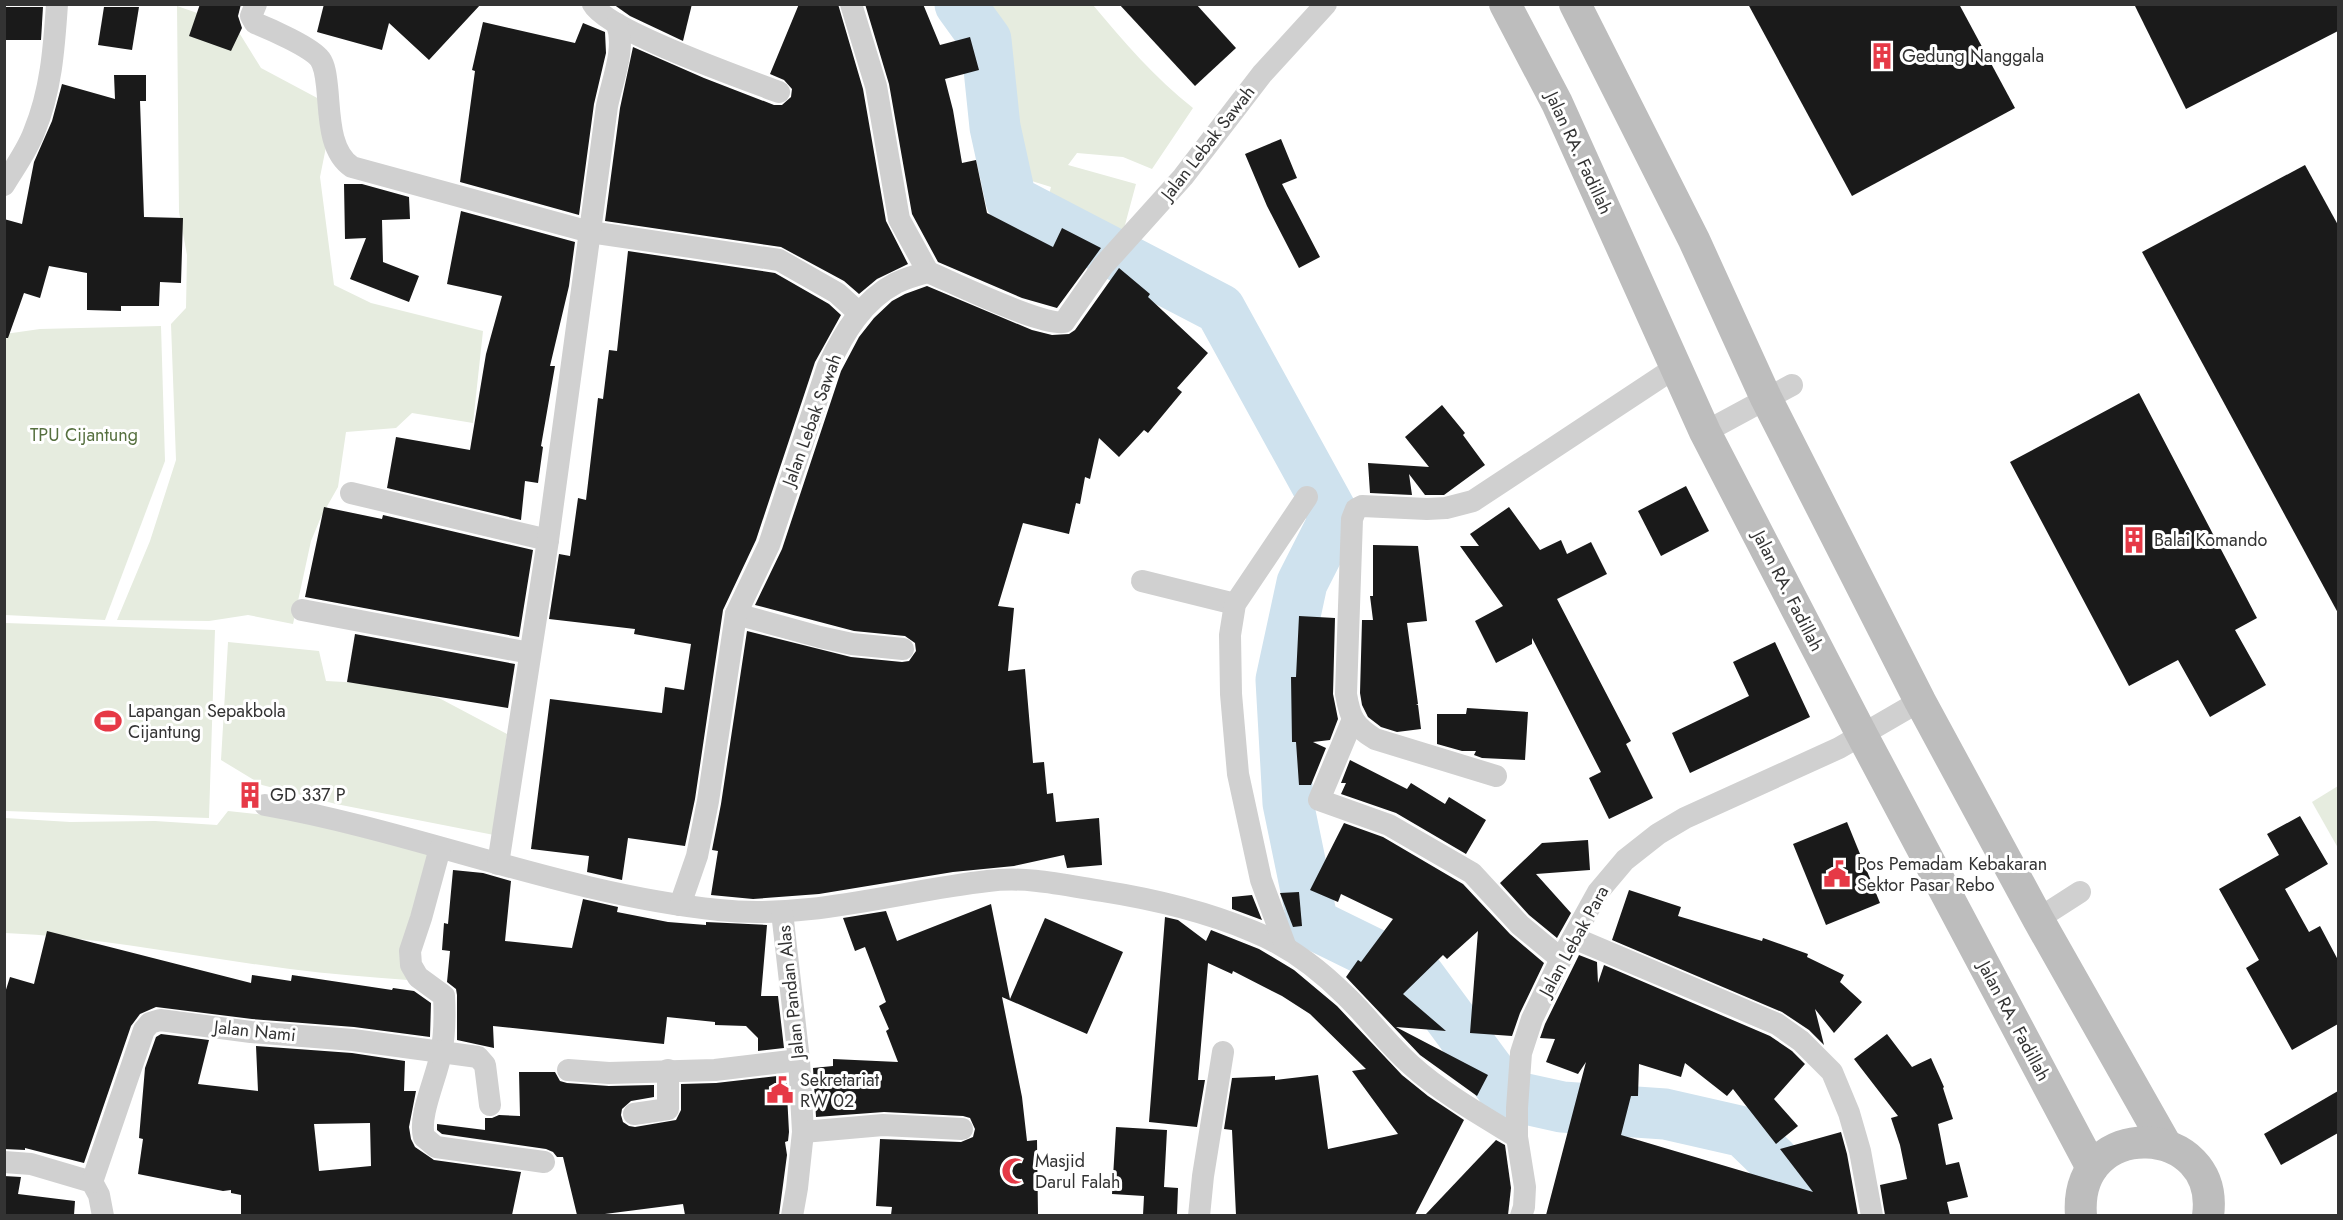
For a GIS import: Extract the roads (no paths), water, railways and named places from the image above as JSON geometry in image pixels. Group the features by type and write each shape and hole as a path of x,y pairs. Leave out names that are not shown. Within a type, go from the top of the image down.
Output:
{"main road":[{"name":"Jalan RA. Fadillah","path":"1505,4 1557,103 1705,432 1862,735 2092,1168"},
{"path":"1575,4 1694,240 1779,392 1920,701 2038,919 2166,1145"},
{"path":"2081,1215 2082,1192 2092,1168 2107,1153 2125,1144 2146,1141 2176,1149 2190,1160 2207,1190 2208,1215"}],"street":[{"path":"4,185 33,135 46,99 53,60 57,4"},
{"path":"256,4 251,16 255,23 309,50 320,58 325,70 334,143 342,161 352,167 590,232 779,260 837,293 859,313"},
{"path":"592,4 595,9 617,24 672,51 779,92"},
{"path":"851,4 876,86 899,219 928,272"},
{"name":"Jalan Lebak Sawah","path":"680,905 697,856 708,801 736,614 769,545 828,366 840,341 859,313 878,294 897,282 928,272 1030,315 1057,323 1064,322 1125,240 1183,177 1262,74 1326,4"},
{"path":"498,864 548,540 607,106 621,36 617,24"},
{"path":"1496,776 1375,739 1358,728 1349,712 1346,694 1352,519 1356,510 1362,506 1446,508 1473,501 1676,367"},
{"path":"1705,432 1779,392"},
{"path":"351,493 548,540"},
{"path":"1285,945 1262,880 1238,774 1230,635 1235,604 1306,497"},
{"path":"1142,581 1235,604"},
{"path":"302,610 530,653"},
{"path":"736,614 852,644 903,649"},
{"name":"Jalan Lebak Para","path":"1521,1215 1524,1208 1525,1187 1517,1137 1517,1108 1521,1053 1532,1019 1560,959 1574,938 1598,892 1625,860 1658,834 1685,818 1839,748 1920,701"},
{"path":"1353,719 1319,800 1389,825 1472,873 1520,925 1560,959"},
{"name":"Jalan Pandan Alas","path":"265,805 359,825 498,864 640,899 749,912 782,912 798,1060 803,1132 792,1215"},
{"path":"440,848 410,951 411,964 418,977 444,996 445,1018 441,1053 423,1122 423,1132 428,1141 436,1146 544,1162"},
{"path":"782,912 992,880 1033,880 1160,901 1250,930 1285,945 1345,995 1408,1063 1448,1093 1517,1137"},
{"path":"2038,919 2079,892"},
{"path":"1574,938 1777,1024 1801,1041 1832,1072 1849,1113 1869,1191 1872,1215"},
{"name":"Jalan Nami","path":"92,1182 144,1030 152,1021 353,1040 478,1057 483,1060 490,1105"},
{"path":"1199,1215 1223,1052"},
{"path":"568,1070 592,1073 715,1070 798,1060"},
{"path":"634,1114 668,1109 668,1070"},
{"path":"803,1132 883,1125 962,1129"},
{"path":"4,1162 31,1164 92,1182 99,1195 103,1215"}],"waterway":[{"path":"960,4 986,40 995,127 1011,200 1220,309 1335,518 1302,583 1281,680 1288,803 1313,924 1419,976 1507,1095 1562,1107 1665,1114 1744,1132 1774,1161 1788,1195 1788,1216"}],"place":[{"name":"Gedung Nanggala","path":"1882,56"},
{"name":"Balai Komando","path":"2134,540"},
{"name":"Lapangan Sepakbola Cijantung","path":"108,721"},
{"name":"GD 337 P","path":"250,795"},
{"name":"Pos Pemadam Kebakaran Sektor Pasar Rebo","path":"1837,874"},
{"name":"Sekretariat RW 02","path":"780,1090"},
{"name":"Masjid Darul Falah","path":"1015,1171"}],"park label":[{"name":"TPU Cijantung","path":"84,435"}]}
